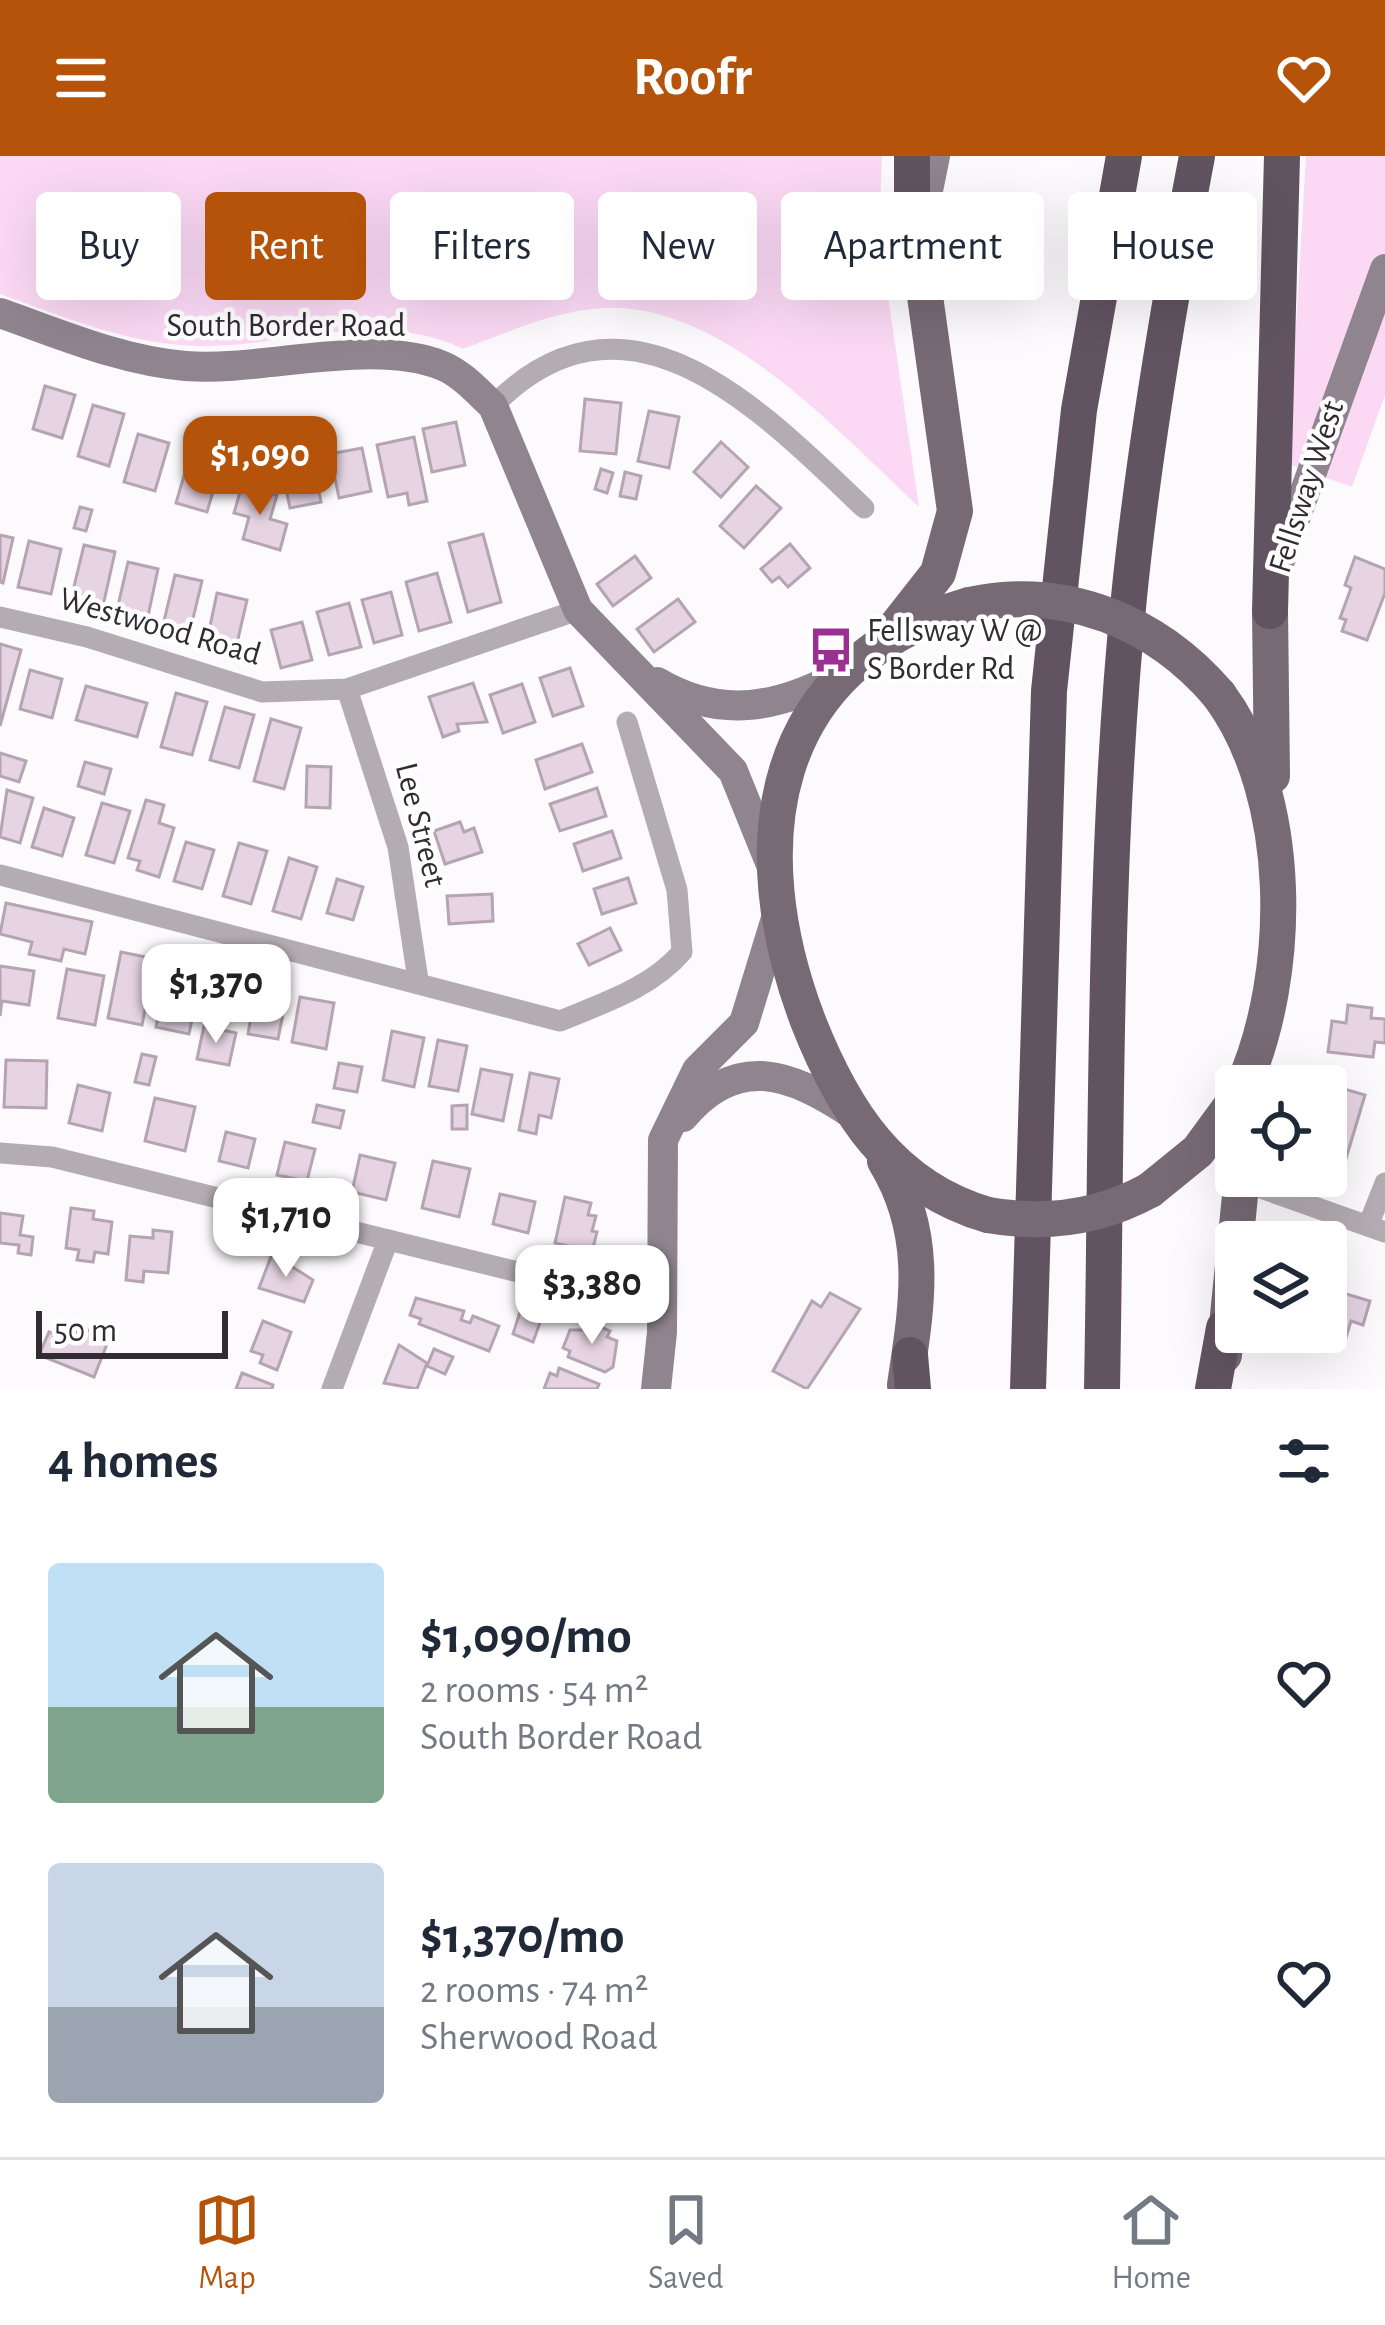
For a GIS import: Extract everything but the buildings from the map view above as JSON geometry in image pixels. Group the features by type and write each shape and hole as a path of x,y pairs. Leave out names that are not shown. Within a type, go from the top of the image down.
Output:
{"highway":[{"path":"912,156 912,192"},
{"path":"1028,1389 1040,880 1052,643 1079,410 1124,156"},
{"path":"1102,1389 1124,668 1151,422 1197,156"},
{"path":"1270,611 1282,156"},
{"path":"1213,1389 1219,1353"}],"main road":[{"path":"928,192 935,156"},
{"name":"Fellsway West","path":"1276,857 1270,611 1301,491 1383,282"},
{"path":"880,645 938,573 955,511 926,300"},
{"name":"South Border Road","path":"0,313 168,364 262,365 353,357 441,365 493,406 578,610 733,771 772,871"},
{"path":"909,1378 918,1246 911,1214 880,1151 853,1114 806,1014 778,912 772,871 773,821 786,765 811,714 851,669 880,645 927,619 969,605 1033,599 1114,616 1166,644 1219,695 1255,753 1270,805 1276,857 1258,1065"},
{"name":"South Border Road","path":"632,666 685,698 744,708 779,703 851,669"},
{"path":"656,1389 663,1299 663,1140 697,1070 745,1021 778,912"},
{"path":"1249,1065 1267,1000"},
{"path":"663,1140 702,1094 734,1077 766,1074 827,1098 853,1114"},
{"path":"880,1151 935,1193 988,1214 1069,1218 1116,1207 1150,1190 1198,1151 1215,1128"},
{"path":"1224,1353 1225,1389"}],"street":[{"path":"493,406 521,377 555,358 634,350 688,364 755,410 864,508"},
{"name":"Westwood Road","path":"0,617 86,637 262,692 347,689 578,610"},
{"name":"Lee Street","path":"347,689 398,848 418,980"},
{"path":"0,875 418,980 560,1021 667,970 682,952 677,890 654,798 627,722"},
{"path":"0,1153 52,1157 608,1294 663,1299"},
{"path":"1291,1197 1377,1229 1385,1184"},
{"path":"332,1389 388,1240"}],"shaded area":[{"path":"0,156 882,156 881,192 781,192 781,300 889,300 919,507 777,378 736,349 649,312 605,308 568,313 463,349 430,337 365,330 197,346 121,335 0,294"},
{"path":"1306,156 1385,156 1385,395 1352,487 1288,464"}],"place":[{"name":"Fellsway W @ S Border Rd","path":"831,650"}]}
